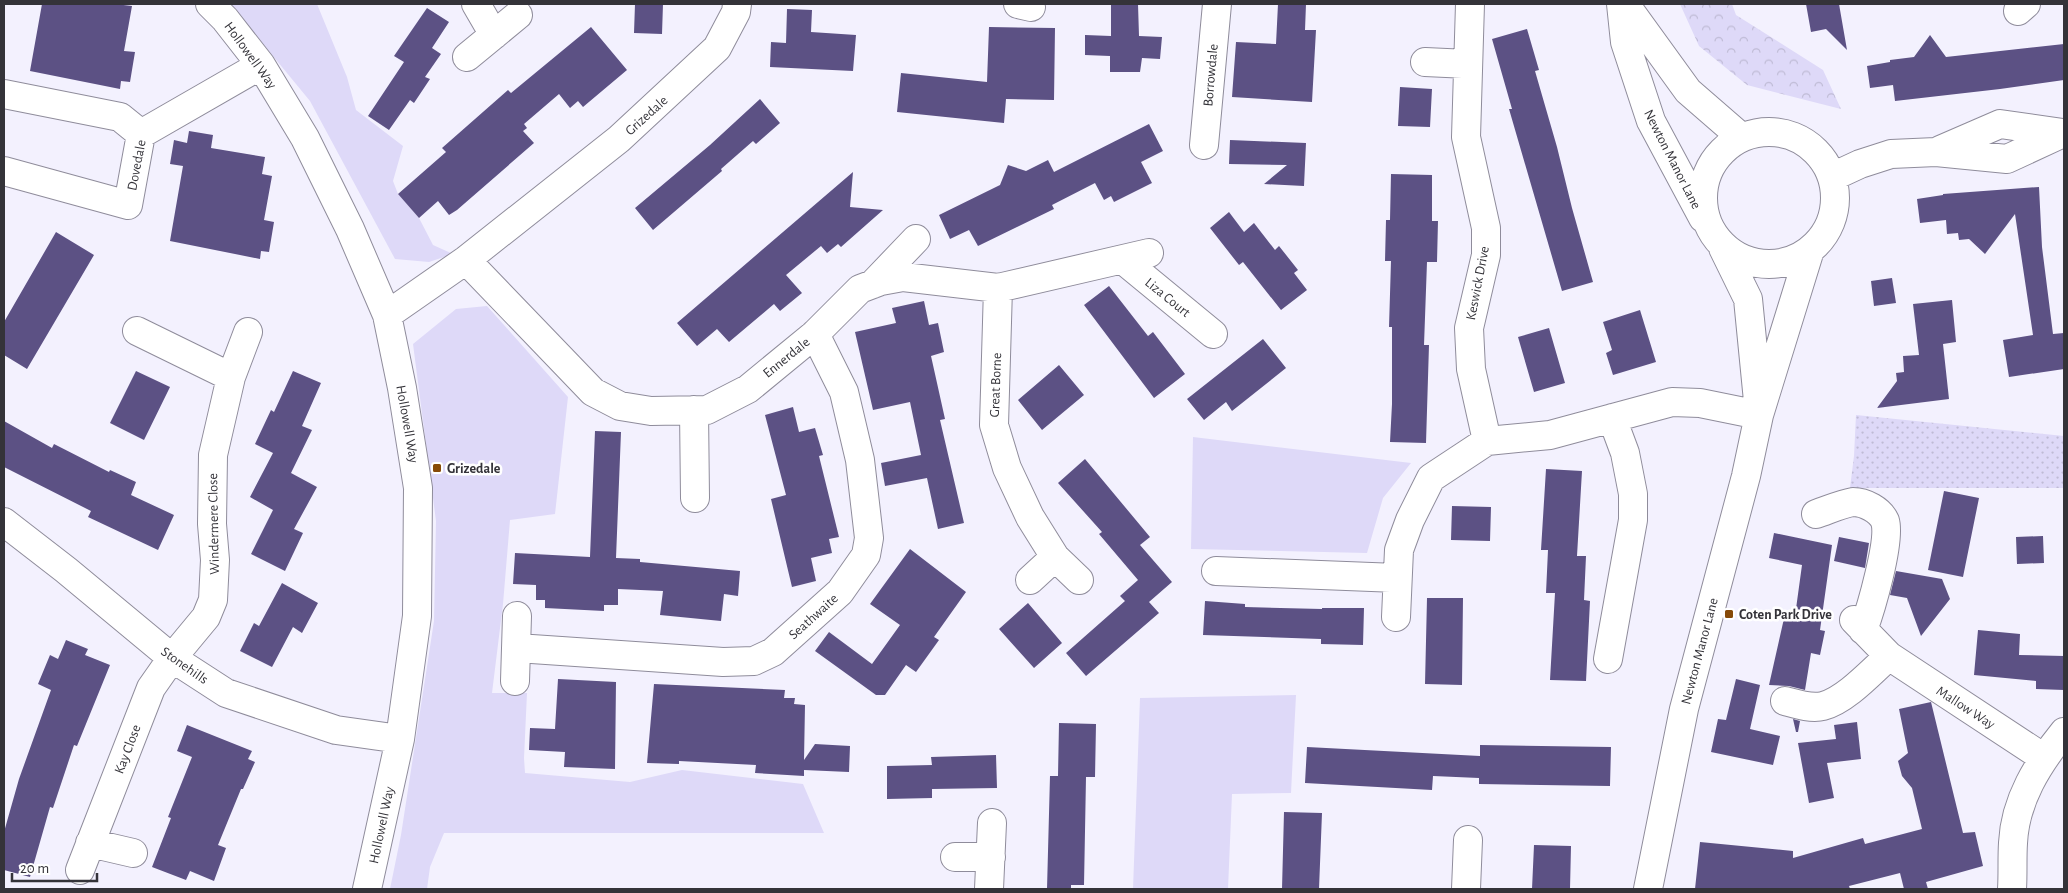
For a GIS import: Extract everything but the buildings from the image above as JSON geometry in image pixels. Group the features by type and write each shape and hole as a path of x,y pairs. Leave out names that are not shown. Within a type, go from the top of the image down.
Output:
{"street":[{"name":"Hollowell Way","path":"210,4 225,19 261,65 305,138 346,220 386,315 402,388 418,488 417,616 400,740 367,889"},
{"path":"476,4 494,35"},
{"name":"Grizedale","path":"386,315 466,260 619,139 662,101 717,48 736,12 736,4"},
{"name":"Borrowdale","path":"1204,145 1217,4"},
{"name":"Keswick Drive","path":"1470,4 1466,137 1486,228 1486,255 1468,328 1470,369 1487,442"},
{"name":"Newton Manor Lane","path":"1621,4 1625,42 1651,121 1707,226"},
{"path":"1625,4 1688,91 1741,137"},
{"path":"467,57 518,15"},
{"path":"1424,62 1468,64"},
{"name":"Dovedale","path":"4,171 128,205 141,134 261,65"},
{"path":"4,94 120,117 141,134"},
{"path":"1759,132 1778,132 1796,137 1811,147 1824,161 1832,177 1835,194 1834,210 1829,226 1821,241 1809,252 1781,265 1750,263 1723,248 1707,226 1702,200 1706,174 1720,152 1741,137 1759,132"},
{"path":"1832,177 1860,164 1891,154 1936,152 2007,159 2063,133"},
{"path":"873,284 916,239"},
{"name":"Newton Manor Lane","path":"1723,248 1748,299 1759,415"},
{"name":"Newton Manor Lane","path":"1648,889 1684,709 1746,476 1759,415 1809,252"},
{"name":"Ennerdale","path":"466,260 594,392 620,406 651,412 707,410 748,388 815,334 860,289 873,284 903,277 998,288 1149,253"},
{"name":"Liza Court","path":"1123,260 1213,334"},
{"name":"Great Borne","path":"998,288 994,425 1007,468 1030,517 1055,557 1079,580"},
{"path":"137,332 231,377"},
{"name":"Windermere Close","path":"172,658 206,617 213,600 216,560 212,524 213,455 231,377 248,332"},
{"name":"Seathwaite","path":"517,648 723,662 754,661 773,652 840,592 866,555 869,538 860,460 844,392 815,334"},
{"path":"1396,617 1399,550 1410,520 1431,478 1487,442 1550,435 1672,402 1700,403 1759,415"},
{"path":"694,410 694,498"},
{"path":"1608,659 1633,520 1633,494 1625,453 1612,418"},
{"name":"Mallow Way","path":"1816,514 1854,502 1874,509 1881,514 1885,522 1886,538 1874,600 1858,625 1889,656 2044,758"},
{"name":"Stonehills","path":"4,522 66,570 172,658 226,693 336,730 400,740"},
{"path":"1030,580 1055,557"},
{"path":"1216,571 1397,578"},
{"path":"515,681 517,616"},
{"path":"1785,701 1809,706 1822,706 1847,692 1889,656"},
{"name":"Kay Close","path":"80,870 151,688 172,658"},
{"path":"2012,889 2013,841 2020,804 2044,758 2064,732"},
{"path":"989,889 992,823"},
{"path":"1466,889 1468,840"},
{"path":"90,843 133,853"},
{"path":"955,857 991,857"}],"green space":[{"path":"230,4 317,4 347,77 356,110 403,146 393,181 398,194 419,218 433,245 453,254 429,262 395,259 310,101"},
{"path":"1680,4 1732,4 1736,15 1823,70 1841,109 1747,85 1699,46"},
{"path":"487,306 568,397 555,514 510,520 503,604 492,693 527,693 525,773 630,782 682,770 803,784 824,833 444,833 430,867 427,889 390,889 401,835 434,621 436,521 413,344 456,309"},
{"path":"1856,415 2064,436 2064,488 1850,488"},
{"path":"1193,437 1411,463 1383,498 1367,553 1191,549"},
{"path":"1296,695 1291,793 1232,794 1228,889 1133,889 1140,698"}],"place":[{"name":"Grizedale","path":"437,468"},
{"name":"Coten Park Drive","path":"1729,614"}]}
